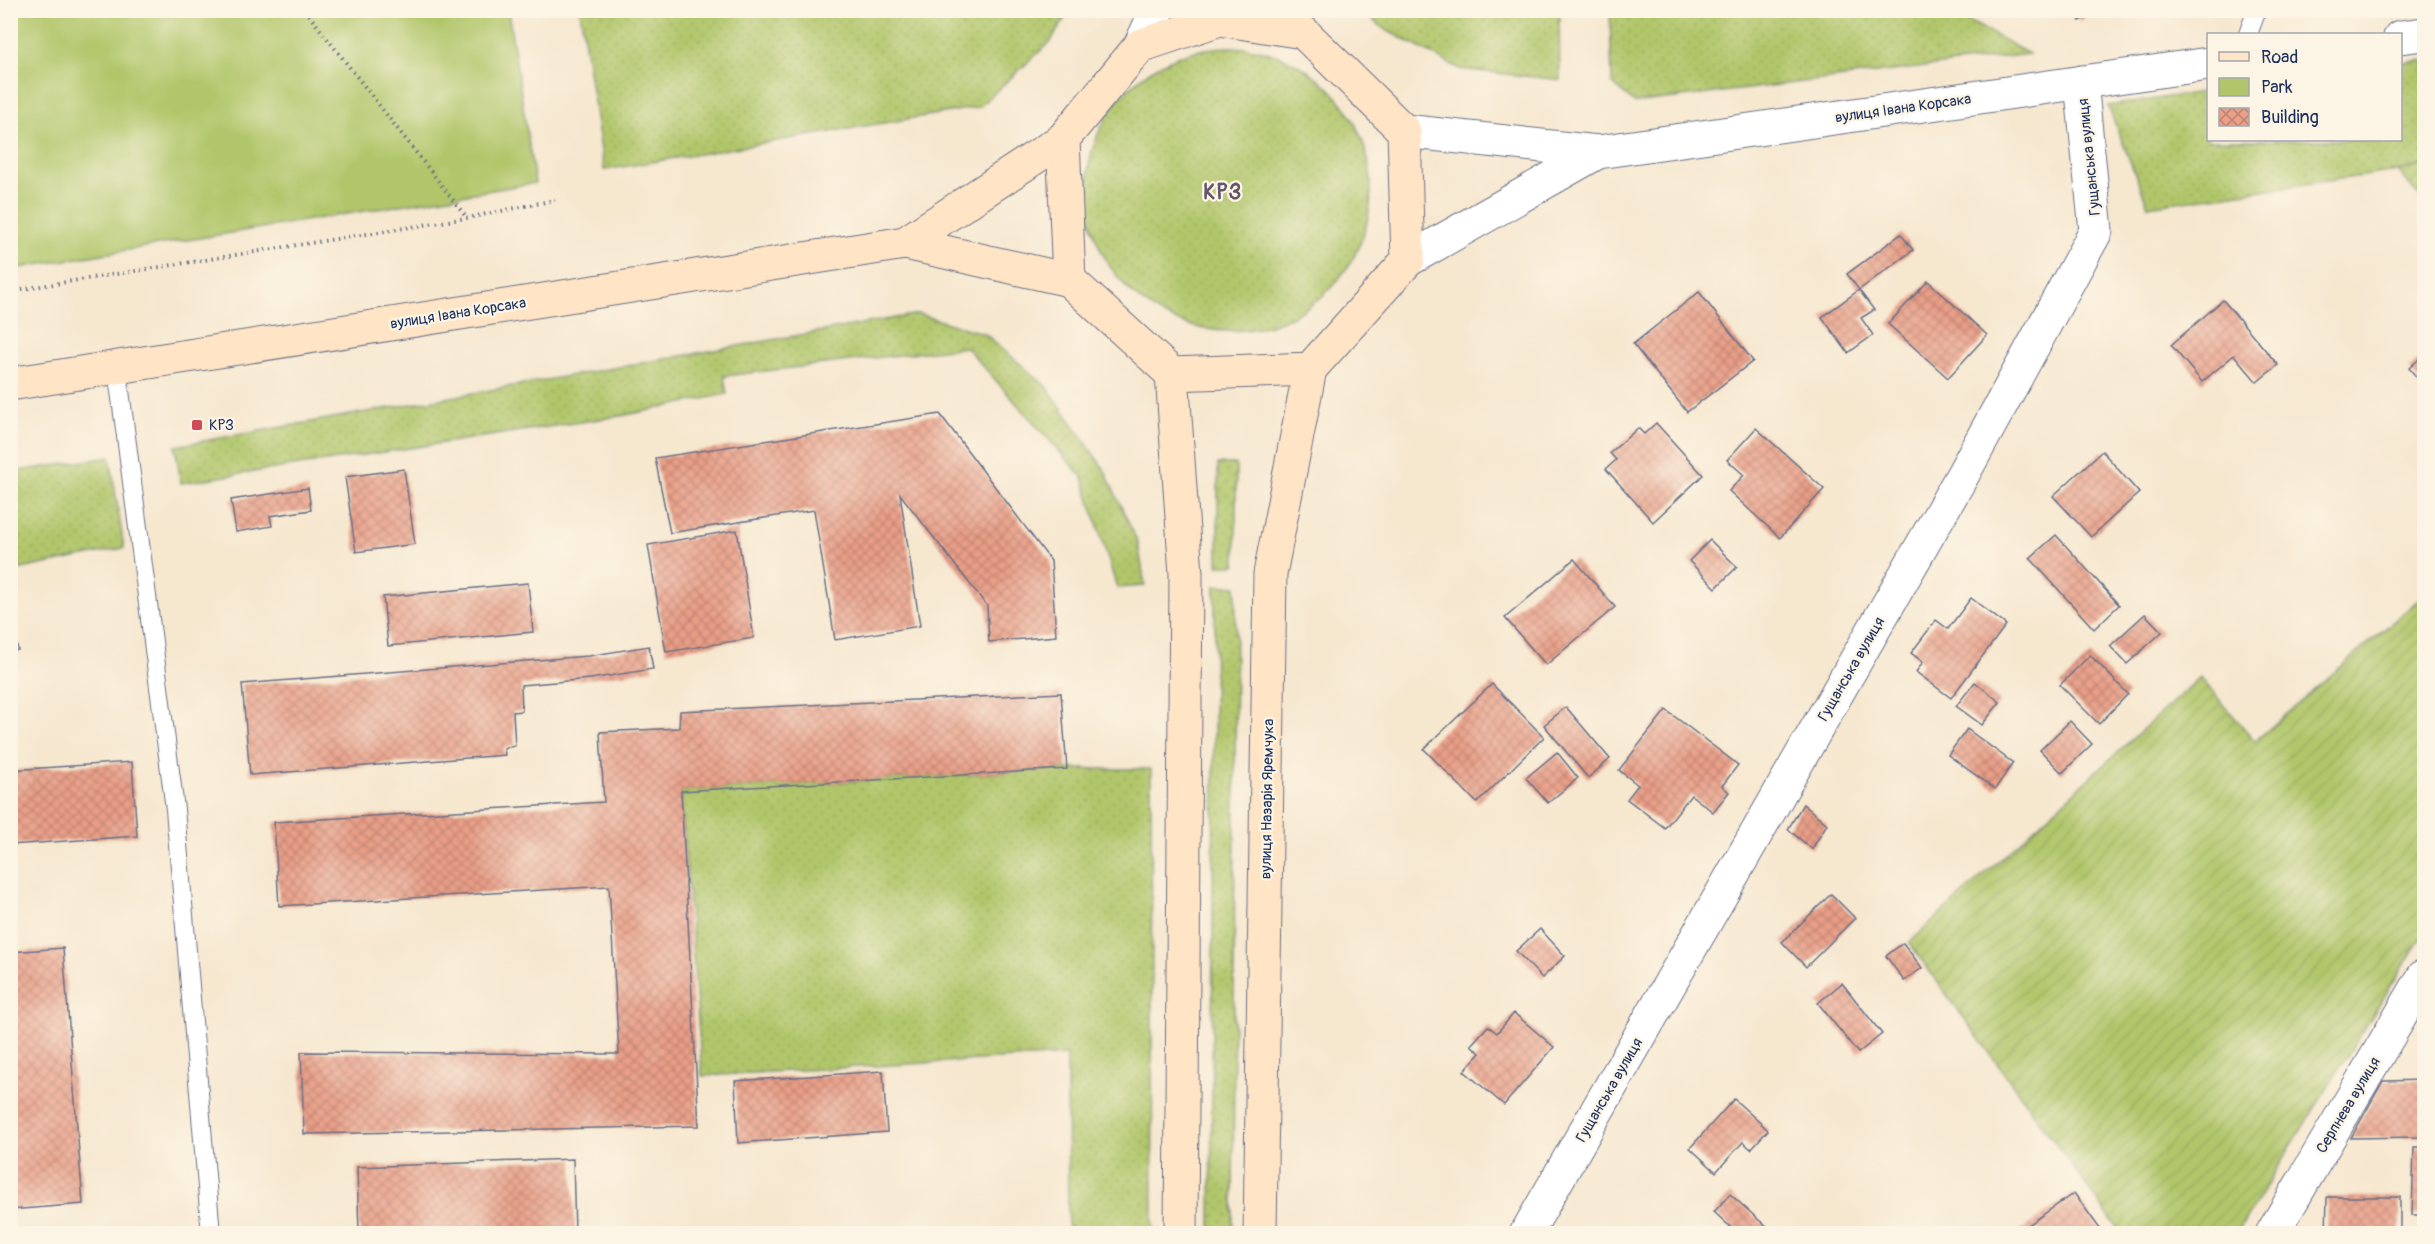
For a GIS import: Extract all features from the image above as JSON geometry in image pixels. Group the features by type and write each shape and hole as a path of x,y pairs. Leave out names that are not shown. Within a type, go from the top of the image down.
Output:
{"street":[{"path":"904,243 1063,139 1140,46 1157,10"},
{"path":"1140,46 1220,19 1294,21 1404,131 1408,260 1310,369 1172,374"},
{"path":"2402,37 2424,34"},
{"name":"вулиця Івана Корсака","path":"1404,131 1598,152 2207,64"},
{"name":"Гущанська вулиця","path":"1526,1233 1962,476 2096,231 2081,82"},
{"path":"1063,139 1069,280"},
{"name":"вулиця Івана Корсака","path":"1408,260 1598,152"},
{"path":"904,243 1069,280 1172,374 1186,574 1181,1233"},
{"name":"вулиця Івана Корсака","path":"10,384 904,243"},
{"name":"вулиця Назарія Яремчука","path":"1260,1233 1270,574 1310,369"},
{"name":"Серпнева вулиця","path":"2272,1233 2424,976"}],"lane":[{"path":"2248,33 2257,10"},
{"path":"117,368 175,808 211,1233"}],"path":[{"path":"305,10 467,218"},
{"path":"10,291 467,218 555,200"}],"green space":[{"path":"11,10 508,11 535,183 11,269"},
{"path":"580,10 1069,11 1051,41 979,107 604,170"},
{"path":"1360,11 1559,11 1560,80 1460,69 1386,30"},
{"path":"1610,11 1951,11 2029,54 1634,103 1612,83"},
{"path":"1229,47 1257,50 1283,58 1308,71 1329,89 1347,110 1360,135 1368,161 1371,189 1368,217 1360,243 1347,268 1329,289 1308,307 1283,320 1257,328 1229,331 1201,328 1175,320 1150,307 1129,289 1111,268 1098,243 1090,217 1087,189 1090,161 1098,135 1111,110 1129,89 1150,71 1175,58 1201,50"},
{"path":"2424,60 2424,165 2398,171 2148,206 2108,106 2207,91 2207,141 2402,141 2402,63"},
{"path":"2424,165 2424,202 2398,171"},
{"path":"918,314 985,334 1047,387 1104,469 1138,543 1145,586 1117,588 1083,478 966,347 724,376 727,394 626,415 181,483 175,446"},
{"path":"110,457 124,548 11,571 11,472"},
{"path":"1218,464 1236,464 1236,565 1218,565"},
{"path":"1215,586 1236,586 1233,1234 1211,1233"},
{"path":"2424,595 2424,933 2237,1233 2121,1233 1909,943 2200,677 2255,741"},
{"path":"1067,769 1151,769 1153,1233 1068,1233 1067,1055 702,1076 681,791"}],"building":[{"path":"2073,10 2093,10 2080,21"},
{"path":"1901,234 1913,250 1859,290 1847,274"},
{"path":"1928,281 1987,335 1948,378 1888,324"},
{"path":"1859,290 1874,310 1861,318 1873,335 1848,353 1822,317"},
{"path":"1699,292 1753,361 1687,412 1633,344"},
{"path":"2223,300 2278,365 2257,382 2234,355 2202,382 2171,345"},
{"path":"2424,355 2424,386 2409,368"},
{"path":"940,414 1051,561 1056,636 989,642 987,606 900,494 920,626 835,640 814,510 670,533 655,458"},
{"path":"1656,423 1703,475 1653,522 1606,469 1616,460 1610,453 1638,428 1644,434"},
{"path":"1756,428 1824,489 1780,538 1729,491 1744,475 1727,460"},
{"path":"2102,451 2139,493 2091,537 2053,496"},
{"path":"404,469 415,544 356,552 345,477"},
{"path":"308,488 311,510 270,516 272,526 236,532 231,500"},
{"path":"737,530 754,638 666,652 648,545"},
{"path":"2056,535 2119,605 2094,629 2030,558"},
{"path":"1710,540 1737,567 1716,588 1689,561"},
{"path":"1574,559 1615,607 1546,665 1505,618"},
{"path":"528,583 533,632 388,646 383,597"},
{"path":"1971,598 2006,625 1951,698 1916,672 1923,662 1911,653 1936,620 1948,629"},
{"path":"2145,614 2162,632 2127,664 2110,646"},
{"path":"10,617 18,650 10,652"},
{"path":"649,646 653,669 590,679 521,685 522,711 513,712 515,746 504,748 505,755 250,775 242,684 588,656"},
{"path":"2090,655 2128,694 2099,724 2060,685"},
{"path":"1975,682 2000,702 1982,725 1956,706"},
{"path":"1492,684 1544,737 1477,803 1424,749"},
{"path":"1061,693 1067,769 681,791 699,1126 304,1134 301,1052 619,1054 609,886 279,906 274,822 604,802 600,732 679,728 680,711"},
{"path":"1566,707 1610,759 1588,778 1544,725"},
{"path":"1666,710 1738,765 1722,786 1729,792 1713,812 1691,795 1665,828 1627,799 1638,785 1619,770"},
{"path":"2070,721 2092,744 2062,773 2040,750"},
{"path":"1967,729 2013,763 1995,789 1948,755"},
{"path":"1557,752 1578,778 1548,803 1526,778"},
{"path":"132,762 137,836 10,845 10,770"},
{"path":"1803,804 1827,824 1812,849 1788,829"},
{"path":"1831,894 1855,918 1806,967 1782,942"},
{"path":"1540,929 1565,956 1542,978 1516,951"},
{"path":"1903,943 1922,968 1904,981 1886,956"},
{"path":"63,948 83,1204 10,1210 10,952"},
{"path":"1842,983 1882,1034 1858,1053 1818,1003"},
{"path":"1514,1013 1554,1047 1504,1105 1464,1071 1480,1053 1471,1045 1488,1026 1497,1033"},
{"path":"883,1071 887,1132 738,1143 735,1081"},
{"path":"2424,1080 2424,1137 2351,1138 2383,1081"},
{"path":"1734,1099 1768,1130 1751,1149 1743,1142 1716,1172 1690,1148"},
{"path":"2414,1147 2424,1147 2424,1215 2412,1215"},
{"path":"573,1159 575,1233 359,1233 357,1167"},
{"path":"2074,1193 2103,1233 2017,1233"},
{"path":"1730,1194 1770,1230 1767,1233 1737,1233 1714,1212"},
{"path":"2327,1197 2400,1197 2400,1233 2326,1233"}],"place":[{"name":"КРЗ","path":"197,425"}],"district":[{"name":"КРЗ","path":"1223,192"}]}
